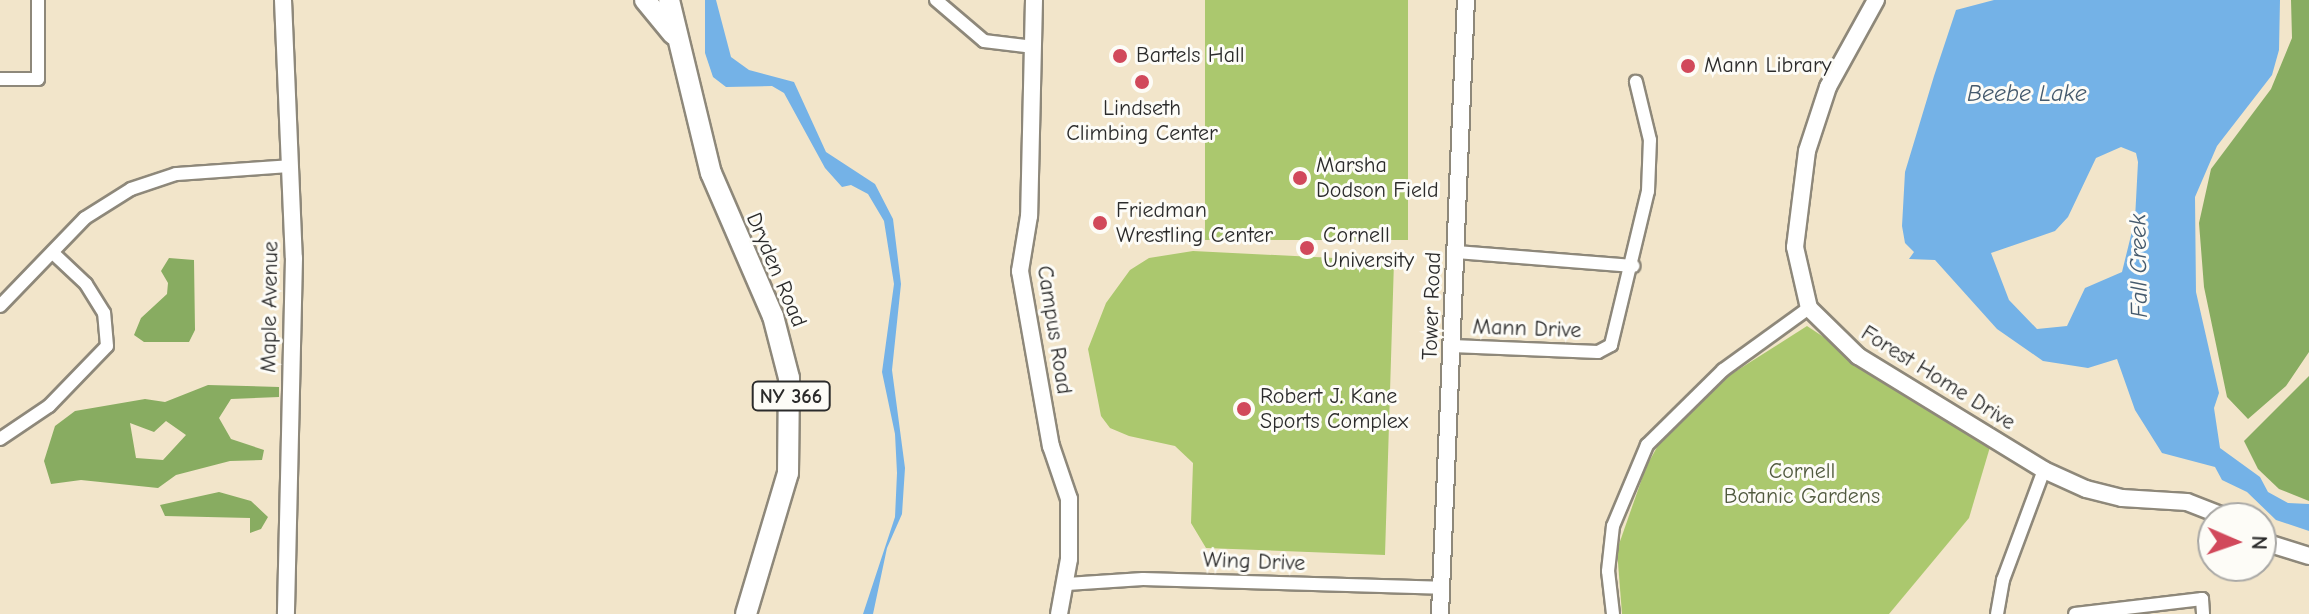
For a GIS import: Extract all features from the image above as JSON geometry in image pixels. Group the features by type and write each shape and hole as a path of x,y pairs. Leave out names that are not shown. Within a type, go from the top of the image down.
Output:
{"main road":[{"name":"Dryden Road","path":"645,0 677,40"},
{"name":"Dryden Road","path":"669,0 711,173 773,316 789,378 788,473 746,614"}],"street":[{"path":"0,79 38,79 38,0"},
{"name":"Maple Avenue","path":"283,0 294,258 286,614"},
{"path":"936,0 984,41 1034,47"},
{"name":"Campus Road","path":"1034,0 1029,216 1020,275 1051,446 1068,490 1067,584 1059,614"},
{"name":"Tower Road","path":"1440,614 1466,0"},
{"path":"1613,614 1608,571 1613,526 1647,445 1681,405 1723,370 1809,308 1795,247 1807,151 1828,87 1876,0"},
{"name":"Mann Drive","path":"1452,346 1598,352 1611,345 1645,218 1650,140 1636,82"},
{"path":"0,306 54,254 85,218 131,189 176,174 290,166"},
{"path":"1456,252 1633,266"},
{"path":"0,439 49,406 107,346 104,313 86,284 54,254"},
{"name":"Forest Home Drive","path":"1809,308 1858,356 2044,470 2086,489 2122,498 2187,502 2197,506"},
{"path":"1997,614 2003,580 2044,470"},
{"path":"2277,546 2309,556"},
{"name":"Wing Drive","path":"1067,584 1143,579 1441,588"},
{"path":"2075,614 2202,599 2203,614"}],"green space":[{"path":"1205,0 1408,0 1408,240 1205,240"},
{"path":"2291,0 2309,0 2309,352 2286,386 2248,419 2227,397 2204,287 2199,223 2211,169 2271,89 2292,38"},
{"name":"Robert J. Kane Sports Complex","path":"1193,251 1394,261 1385,555 1206,548 1191,523 1193,463 1175,446 1129,436 1110,428 1101,416 1088,349 1106,303 1130,270 1149,258"},
{"path":"169,258 194,260 195,330 189,342 144,342 134,335 141,318 167,294 168,283 161,271"},
{"name":"Cornell Botanic Gardens","path":"1807,326 1990,447 1969,518 1889,614 1622,614 1617,550 1646,467 1666,431 1714,385"},
{"path":"2309,376 2309,501 2279,489 2258,469 2244,441"},
{"path":"208,385 279,387 279,397 231,399 219,418 231,439 264,450 262,460 230,461 176,475 158,488 81,480 51,484 44,461 55,426 75,411 145,399 165,402","holes":["166,421 186,435 163,460 136,458 130,423 154,432"]},
{"path":"219,492 251,501 268,517 261,529 250,533 250,518 165,516 160,505"}],"water":[{"path":"705,0 716,0 731,57 749,70 794,82 826,152 875,184 893,219 901,284 892,370 905,468 902,514 887,548 873,614 863,614 895,517 897,473 895,434 882,372 894,284 884,221 868,194 851,185 842,187 825,168 784,93 772,86 726,87 713,77 705,53"},
{"name":"Beebe Lake","path":"1994,0 2280,0 2279,50 2272,75 2217,146 2195,197 2196,292 2219,393 2214,408 2220,448 2260,477 2268,492 2288,503 2309,504 2309,531 2277,520 2277,502 2257,502 2247,492 2222,480 2215,467 2162,453 2135,410 2117,359 2088,368 2043,361 1997,329 1935,260 1909,259 1914,252 1905,243 1902,226 1905,172 1956,10","holes":["2121,147 2136,153 2135,219 2122,272 2085,288 2067,326 2037,329 2009,300 1991,253 2055,231 2068,217 2096,158"]}],"place":[{"name":"Bartels Hall","path":"1120,56"},
{"name":"Mann Library","path":"1688,66"},
{"name":"Lindseth Climbing Center","path":"1142,82"},
{"name":"Marsha Dodson Field","path":"1300,178"},
{"name":"Friedman Wrestling Center","path":"1100,223"},
{"name":"Cornell University","path":"1307,248"},
{"name":"Robert J. Kane Sports Complex","path":"1244,409"}],"water label":[{"name":"Fall Creek","path":"2139,266"}]}
